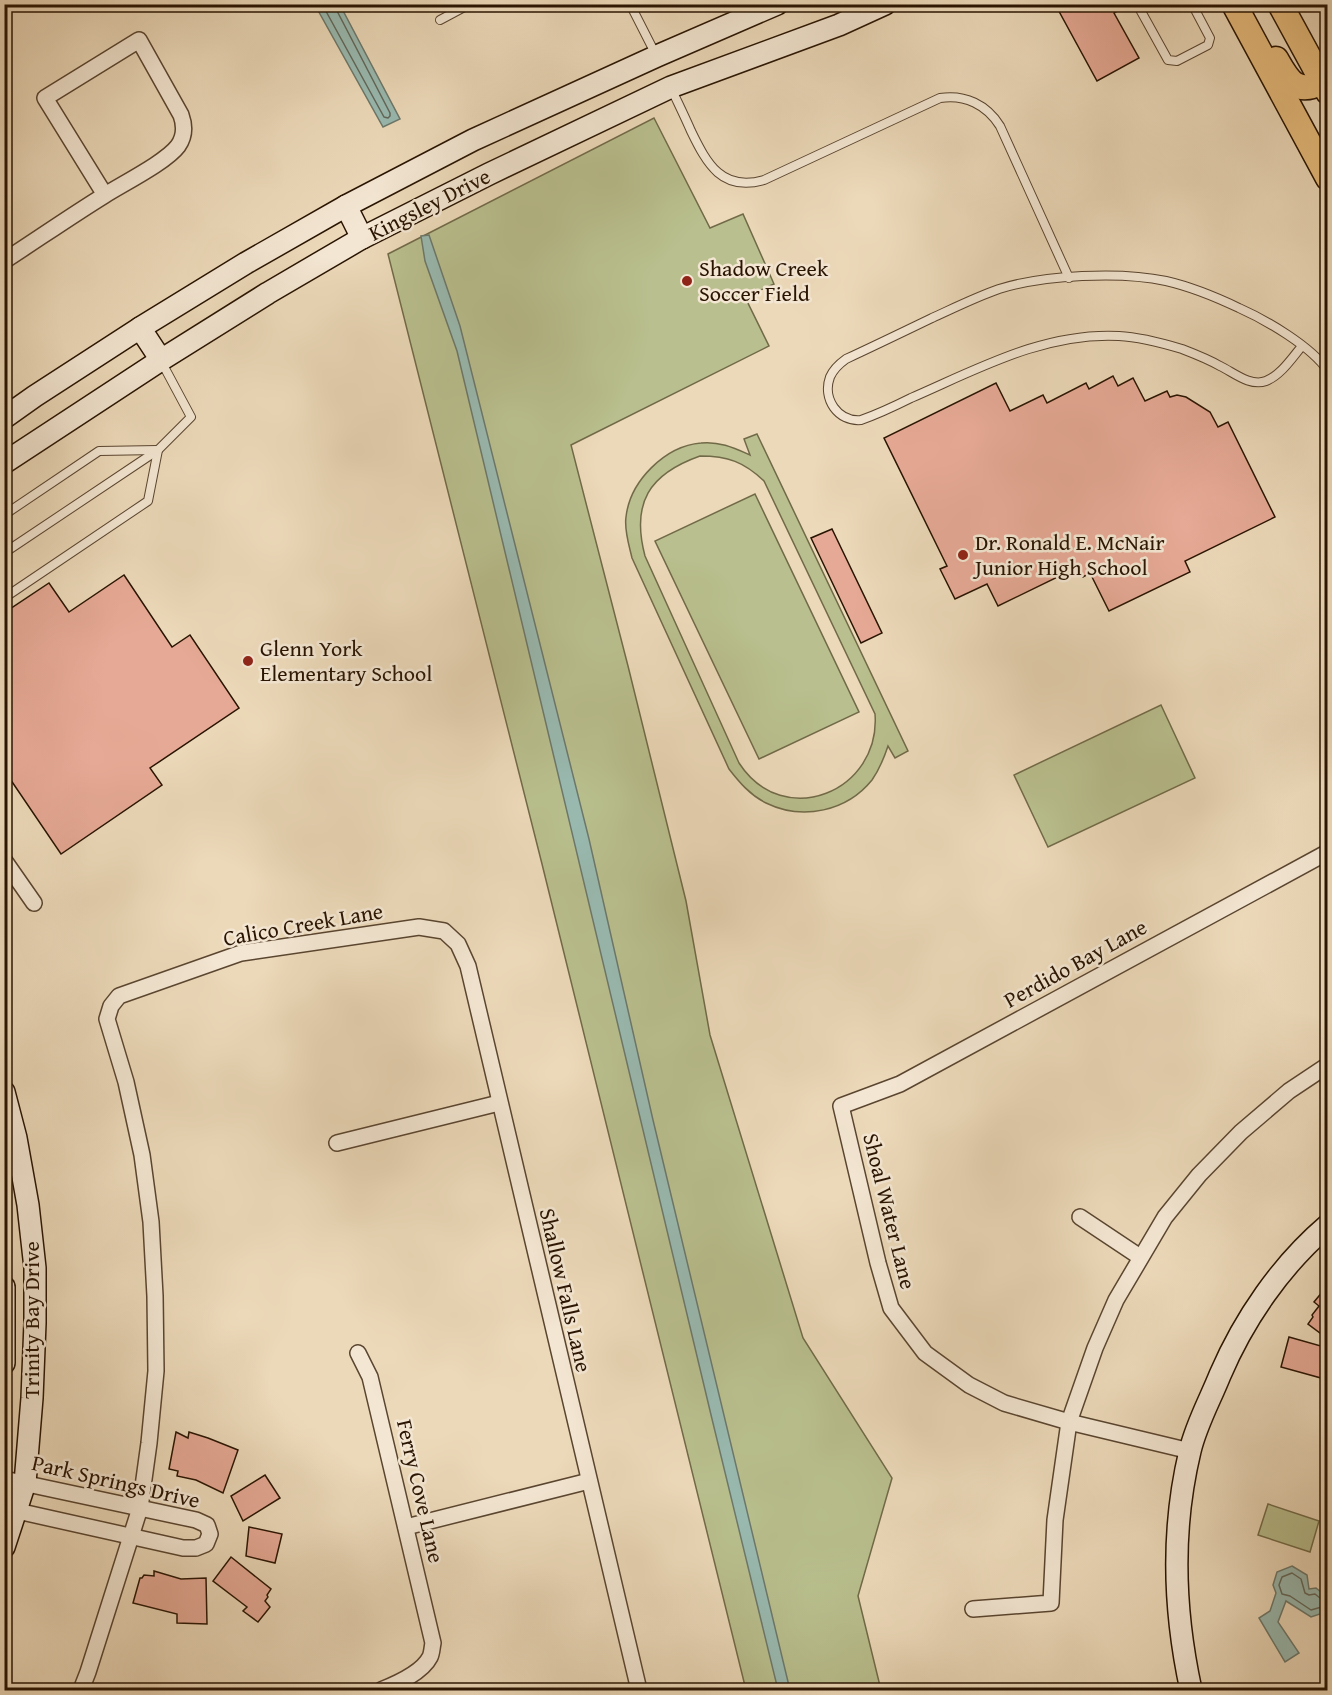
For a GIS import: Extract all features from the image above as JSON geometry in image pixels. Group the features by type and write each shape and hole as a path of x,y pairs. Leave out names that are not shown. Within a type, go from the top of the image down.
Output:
{"main road":[{"name":"Kingsley Drive","path":"4,418 140,328 246,263 346,206 473,141 657,56 777,4"},
{"name":"Kingsley Drive","path":"4,463 161,360 362,238 671,87 817,33 885,4"},
{"path":"1235,4 1254,25 1293,83 1302,88 1326,85 1280,4"},
{"path":"1235,4 1328,178"},
{"path":"657,56 671,87"},
{"path":"346,206 362,238"},
{"path":"140,328 161,360"},
{"name":"Trinity Bay Drive","path":"4,1092 16,1138 28,1205 35,1268 32,1398 25,1483 10,1509 4,1547"},
{"path":"1191,1690 1183,1651 1177,1563 1183,1490 1190,1451 1232,1348 1254,1312 1288,1265 1328,1225"},
{"name":"Trinity Bay Drive","path":"4,1287 4,1363"}],"street":[{"path":"4,261 169,155 178,146 183,136 184,126 181,115 139,40 45,98 105,195"},
{"name":"Perdido Bay Lane","path":"841,1106 900,1084 1328,852"},
{"path":"4,860 34,903"},
{"name":"Calico Creek Lane","path":"140,1508 156,1371 151,1222 140,1144 126,1082 107,1019 111,1006 119,996 241,953 419,927"},
{"name":"Shallow Falls Lane","path":"419,927 444,931 458,944 468,966 639,1690"},
{"path":"973,1609 1051,1603 1055,1520 1069,1422 1095,1348 1116,1300 1165,1217 1199,1175 1241,1132 1289,1091 1328,1065"},
{"path":"337,1143 499,1103"},
{"name":"Shoal Water Lane","path":"841,1106 878,1263 891,1308 925,1353 969,1385 1004,1403 1069,1422 1190,1451"},
{"path":"1080,1217 1140,1257"},
{"name":"Ferry Cove Lane","path":"358,1353 370,1377 433,1642 430,1657 424,1666 404,1680 381,1690"},
{"name":"Park Springs Drive","path":"4,1479 196,1520 207,1526 210,1534 206,1544 196,1548 183,1548 10,1509"},
{"path":"406,1527 589,1481"},
{"path":"81,1690 140,1508"}],"lane":[{"path":"440,20 470,4"},
{"path":"630,4 657,56"},
{"path":"949,4 950,6 958,4"},
{"path":"1137,4 1168,60 1177,61 1208,45 1210,38 1192,4"},
{"path":"671,87 710,166 724,177 734,182 744,183 764,180 940,98 950,96 978,104 994,117 1000,126 1069,278"},
{"path":"1302,346 1279,372 1259,382 1242,378 1199,356 1160,343 1119,336 1078,338 1039,345 1013,354 861,420 843,416 830,402 828,390 830,377 835,368 846,359 967,302 1001,289 1042,279 1126,277 1186,286 1207,293 1270,323 1302,346 1328,371"},
{"path":"4,553 158,450 191,417 161,360"},
{"path":"4,515 99,451 158,450"},
{"path":"4,598 148,501 158,450"}],"green space":[{"path":"654,118 710,228 743,214 774,284 745,297 769,346 571,445 686,901 710,1035 803,1338 892,1478 858,1596 881,1690 746,1690 542,864 388,254"},
{"path":"757,434 908,751 895,758 888,746 877,772 862,791 837,806 824,810 795,811 766,803 750,792 729,769 632,558 627,538 626,517 634,491 642,479 663,458 675,451 701,443 714,443 750,455 744,439","holes":["700,456 735,461 750,469 764,481 875,714 873,741 863,764 846,782 826,793 803,798 780,795 758,784 739,763 645,556 641,537 641,521 648,493 656,482 682,463"]},
{"path":"755,494 859,712 759,759 655,541"},
{"path":"1161,705 1195,778 1048,847 1014,775"},
{"path":"1268,1504 1319,1521 1310,1552 1258,1535"}],"water":[{"path":"315,5 340,5 400,119 383,127"},
{"path":"429,235 460,326 589,839 653,1120 790,1690 778,1690 457,351 425,261 421,236"},
{"path":"1292,1566 1307,1575 1309,1589 1316,1588 1327,1597 1326,1612 1311,1617 1286,1601 1278,1622 1299,1653 1285,1662 1259,1618 1270,1611 1276,1593 1273,1585 1277,1572"}],"building":[{"path":"1055,4 1129,4 1114,13 1139,58 1097,81"},
{"path":"1113,376 1118,386 1133,378 1145,401 1167,391 1170,397 1177,395 1186,397 1210,412 1218,427 1228,422 1275,517 1185,561 1190,572 1109,611 1090,573 1083,577 1078,567 998,606 987,584 955,599 940,569 947,566 884,438 996,383 1010,411 1043,395 1047,403 1086,383 1089,389"},
{"path":"832,529 882,633 861,643 811,538"},
{"path":"124,575 172,647 190,635 239,708 150,768 162,785 61,854 4,770 4,613 49,583 69,612"},
{"path":"1328,1285 1328,1339 1308,1324 1319,1306 1314,1302"},
{"path":"1289,1337 1328,1348 1321,1378 1281,1367"},
{"path":"176,1432 188,1438 189,1432 238,1450 223,1493 196,1480 177,1476 178,1471 169,1469"},
{"path":"265,1475 280,1498 243,1521 231,1496"},
{"path":"249,1527 282,1534 275,1563 246,1556"},
{"path":"231,1557 271,1589 265,1601 270,1607 258,1622 243,1611 247,1607 213,1581"},
{"path":"154,1571 181,1579 206,1578 207,1624 177,1623 177,1614 133,1603 140,1578 144,1575 154,1576"}],"place":[{"name":"Shadow Creek Soccer Field","path":"687,281"},
{"name":"Dr. Ronald E. McNair Junior High School","path":"963,555"},
{"name":"Glenn York Elementary School","path":"248,661"}]}
